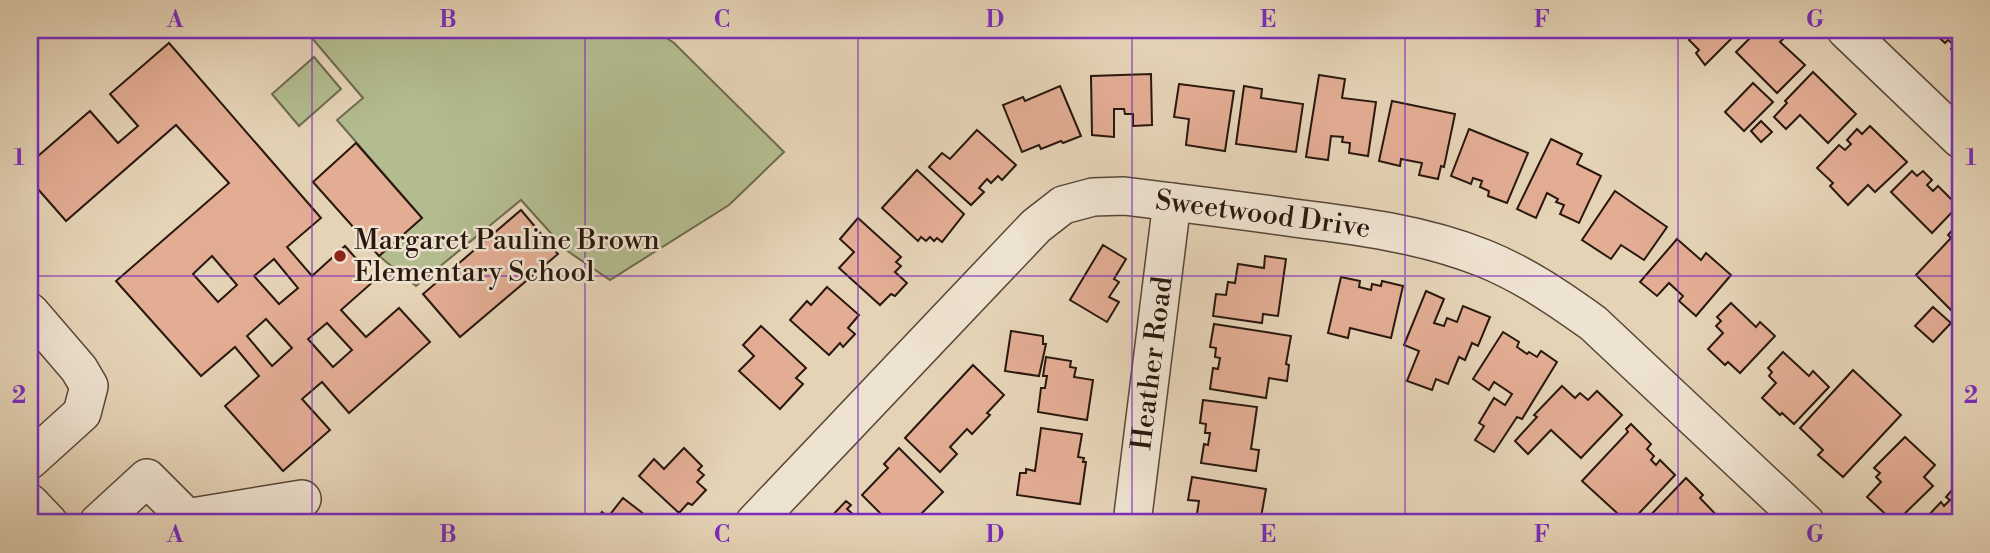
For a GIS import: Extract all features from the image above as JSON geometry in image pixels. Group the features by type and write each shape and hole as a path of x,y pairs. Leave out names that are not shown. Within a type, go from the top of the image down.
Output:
{"street":[{"path":"1846,30 1960,139"},
{"name":"Sweetwood Drive","path":"754,523 1037,226 1063,205 1093,197 1124,195 1387,230 1484,258 1559,298 1593,323 1806,523"},
{"name":"Heather Road","path":"1132,523 1172,202"},
{"path":"30,312 79,369 89,386 82,414 30,460"},
{"path":"98,523 147,478 189,520 302,499"},
{"path":"30,503 49,523"}],"green space":[{"path":"305,30 655,30 674,43 784,152 729,205 610,280 566,250 521,200 416,286 379,256 422,218 337,120 363,98"},
{"path":"314,57 341,89 299,126 272,94"}],"building":[{"path":"1698,30 1740,30 1705,65 1696,53 1699,50 1689,40"},
{"path":"1758,30 1774,30 1783,39 1780,42 1805,65 1777,93 1736,52"},
{"path":"1931,30 1960,30 1960,58 1951,49 1954,45 1948,40 1945,43"},
{"path":"169,43 321,218 287,247 312,276 345,246 375,280 341,310 366,337 399,308 430,342 349,413 322,382 302,399 330,430 283,471 225,406 259,376 235,347 201,376 116,281 229,183 176,125 66,221 30,180 30,163 90,111 118,143 138,126 110,94","holes":["212,256 237,285 218,302 193,274","274,259 298,288 279,304 254,276","266,319 292,348 272,366 247,336","327,323 352,350 333,367 308,339"]},
{"path":"1813,72 1856,114 1828,143 1800,115 1786,129 1774,117 1787,103 1785,101"},
{"path":"1151,74 1152,125 1133,126 1133,114 1125,114 1124,109 1114,109 1114,137 1092,135 1091,76"},
{"path":"1319,75 1345,79 1342,98 1376,102 1368,156 1349,153 1350,143 1342,142 1343,137 1331,136 1328,160 1306,157"},
{"path":"1753,83 1773,102 1744,131 1725,112"},
{"path":"1179,84 1234,91 1225,151 1186,145 1189,119 1174,117"},
{"path":"1060,86 1081,136 1041,149 1039,145 1022,152 1003,105 1023,97 1025,101"},
{"path":"1244,86 1262,89 1261,98 1303,104 1296,152 1236,144"},
{"path":"1392,101 1455,114 1444,167 1441,166 1438,179 1419,175 1422,163 1401,159 1400,166 1379,161"},
{"path":"1761,121 1772,132 1761,142 1751,131"},
{"path":"1870,126 1907,162 1875,192 1868,185 1848,205 1830,186 1833,183 1817,168 1839,145 1845,150 1851,144 1847,140 1857,129 1862,134"},
{"path":"1469,129 1528,153 1507,203 1488,196 1489,191 1480,187 1482,181 1473,178 1471,184 1451,176"},
{"path":"977,130 1016,165 1002,180 998,176 991,183 987,179 979,188 984,192 971,205 929,167 942,153 950,159"},
{"path":"1551,139 1582,154 1577,164 1601,176 1579,223 1560,214 1564,205 1556,202 1558,199 1547,193 1536,218 1517,209"},
{"path":"356,143 422,218 379,256 313,182"},
{"path":"917,170 964,214 942,242 937,238 934,241 930,237 926,241 921,237 918,241 882,208"},
{"path":"1912,171 1917,176 1923,171 1932,180 1927,185 1933,191 1938,186 1958,206 1932,233 1891,192"},
{"path":"1615,191 1667,227 1644,260 1621,245 1611,259 1582,240"},
{"path":"521,210 558,254 460,337 423,294"},
{"path":"858,218 901,257 896,262 901,266 895,272 907,283 895,296 891,294 880,305 839,268 854,252 840,239"},
{"path":"1955,227 1960,229 1960,305 1953,312 1916,275 1951,238 1948,235"},
{"path":"1677,239 1701,260 1706,253 1731,275 1696,316 1679,301 1683,296 1669,283 1657,296 1640,282"},
{"path":"1103,245 1126,259 1114,279 1119,282 1109,297 1119,302 1107,322 1070,300"},
{"path":"1265,256 1286,259 1278,316 1263,314 1262,323 1213,316 1216,294 1226,295 1228,282 1235,283 1238,264 1264,268"},
{"path":"1341,277 1360,281 1359,287 1371,290 1372,284 1381,286 1382,281 1403,286 1391,338 1350,328 1348,338 1328,333"},
{"path":"827,287 859,315 848,328 855,334 843,347 840,343 829,355 790,320 807,301 811,305"},
{"path":"1426,291 1444,299 1434,323 1444,326 1447,318 1457,322 1463,306 1490,317 1478,346 1472,343 1465,360 1459,357 1448,384 1436,379 1432,390 1407,381 1419,351 1404,345"},
{"path":"1731,303 1756,327 1760,322 1775,336 1740,373 1728,362 1725,365 1708,349 1723,333 1716,326 1721,321 1717,317"},
{"path":"1933,307 1951,323 1933,342 1915,326"},
{"path":"1214,324 1291,336 1286,364 1289,365 1287,381 1269,378 1266,398 1210,389 1213,368 1218,369 1220,358 1215,357 1216,348 1210,347"},
{"path":"761,326 806,368 796,378 803,384 780,409 739,371 754,356 743,345"},
{"path":"1011,331 1043,336 1043,344 1046,344 1039,376 1005,371"},
{"path":"1503,332 1519,342 1517,347 1527,354 1529,352 1537,357 1541,351 1557,362 1522,419 1517,417 1494,452 1475,440 1484,426 1479,423 1494,398 1505,405 1512,394 1494,382 1489,390 1473,379"},
{"path":"1783,352 1809,376 1813,371 1829,387 1794,424 1762,398 1776,383 1769,376 1772,372 1768,368"},
{"path":"1046,357 1071,361 1070,367 1076,368 1074,377 1093,380 1087,420 1038,412 1041,388 1045,388 1047,376 1043,376"},
{"path":"973,365 1004,395 972,434 967,429 950,447 957,454 940,472 905,438"},
{"path":"1853,370 1901,415 1843,477 1818,455 1823,450 1800,428"},
{"path":"1562,386 1575,398 1580,393 1588,400 1597,391 1622,415 1581,458 1551,430 1528,454 1515,441 1537,417 1534,415"},
{"path":"1203,400 1257,407 1251,449 1259,450 1256,471 1201,463 1204,444 1208,445 1210,433 1205,433 1206,424 1200,423"},
{"path":"1631,424 1651,444 1647,449 1654,456 1651,460 1656,465 1660,460 1675,475 1628,523 1582,481 1628,432 1626,429"},
{"path":"1041,428 1082,434 1078,457 1084,458 1083,462 1086,462 1080,504 1017,495 1020,473 1026,473 1026,469 1035,471"},
{"path":"1905,437 1935,465 1924,477 1933,486 1895,523 1867,497 1881,482 1876,477 1880,473 1874,468"},
{"path":"684,448 702,466 698,470 704,475 697,482 706,490 692,505 688,503 679,513 639,476 654,459 664,469"},
{"path":"899,448 943,492 912,523 890,523 862,495 888,468 884,464"},
{"path":"1192,477 1266,489 1260,523 1192,523 1193,519 1196,520 1199,501 1188,500"},
{"path":"1686,478 1703,495 1700,498 1724,523 1643,523"},
{"path":"1952,490 1960,497 1960,523 1929,523 1926,518 1941,502 1944,506 1950,500 1946,497"},
{"path":"623,498 649,518 645,522 647,523 594,523 602,512 608,517"},
{"path":"846,501 851,505 847,509 863,523 831,523 828,520"}],"place":[{"name":"Margaret Pauline Brown Elementary School","path":"340,256"}]}
